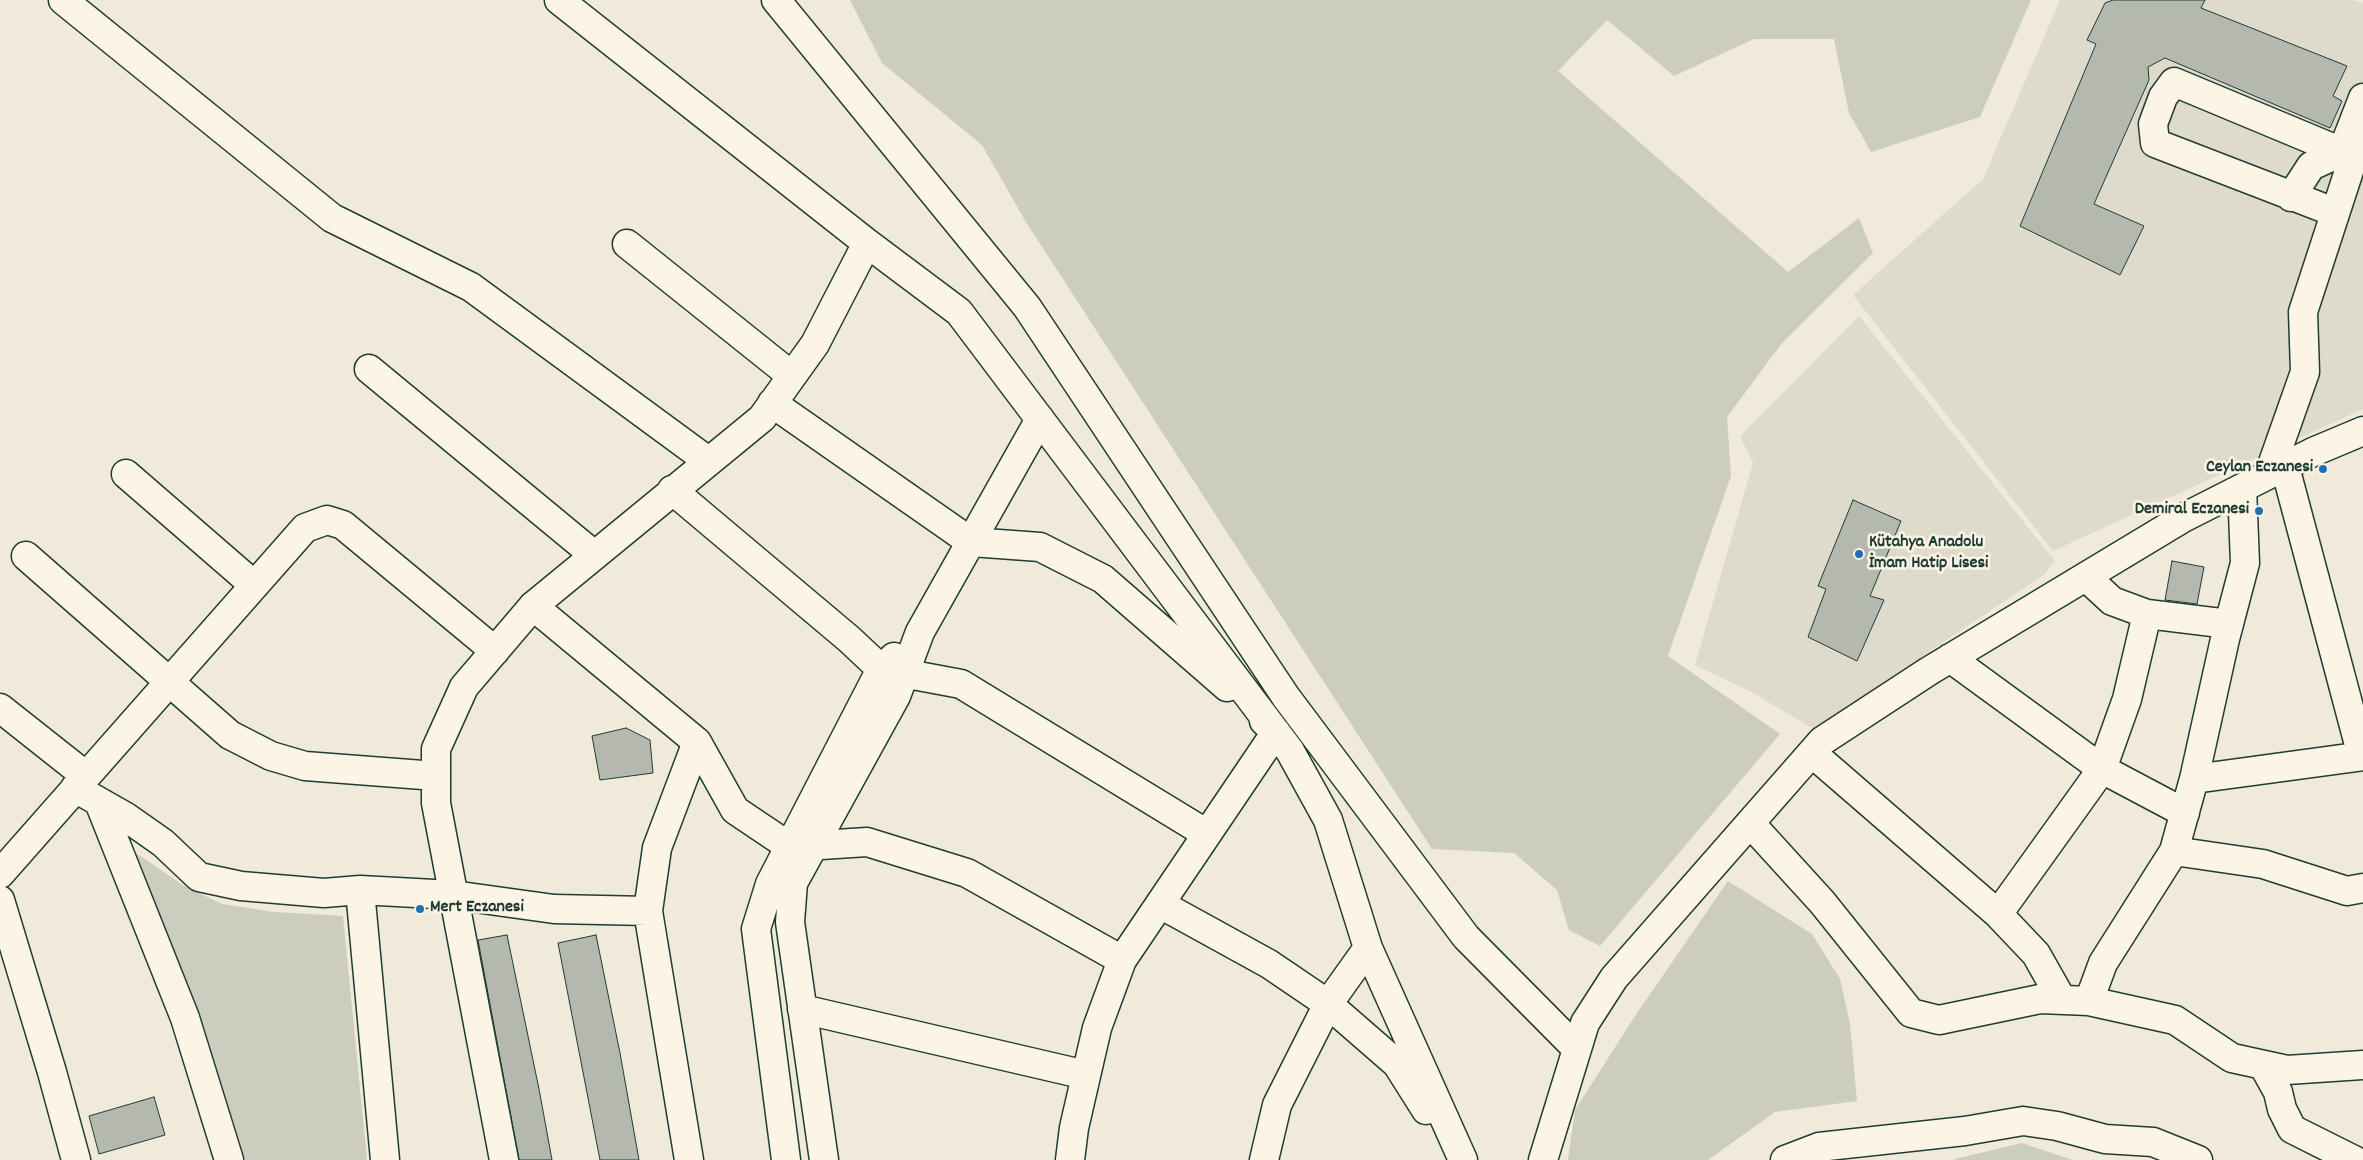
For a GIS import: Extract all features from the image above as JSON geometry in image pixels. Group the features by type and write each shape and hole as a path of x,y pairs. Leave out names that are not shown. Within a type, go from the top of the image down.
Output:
{"street":[{"path":"63,0 332,218 471,286 708,461"},
{"path":"560,0 866,243 959,312 1290,751 1328,820 1368,948 1461,1154"},
{"path":"776,0 1027,306 1286,697 1466,937 1577,1049"},
{"path":"2334,212 2155,143 2153,124 2164,96 2174,82 2348,154"},
{"path":"2194,779 2362,756 2277,470 2305,372 2303,312 2334,212 2363,98"},
{"path":"2291,197 2311,166 2348,154 2363,128"},
{"path":"504,1160 436,803 436,749 464,687 533,606 762,418 815,344 866,243"},
{"path":"627,244 792,376"},
{"path":"369,369 594,555"},
{"path":"772,403 971,542 1040,547 1102,579 1183,648 1276,732"},
{"path":"786,1160 756,929 770,884 802,847 893,671 920,632 1040,419"},
{"path":"1543,1160 1586,1023 1614,978 1822,742 1950,658 2183,518 2277,470 2363,431"},
{"path":"126,474 254,585"},
{"path":"2089,1001 2103,963 2174,851 2194,779 2245,562 2242,488"},
{"path":"672,490 849,639 893,671 961,684 1207,834"},
{"path":"0,874 305,528 327,520 343,525 494,651"},
{"path":"26,556 230,735 271,756 305,766 436,776"},
{"path":"2086,577 2112,601 2147,614 2229,624"},
{"path":"533,606 697,742 736,810 802,847 867,842 967,873 1122,960"},
{"path":"1998,914 2102,769 2127,699 2147,614"},
{"path":"1950,658 2102,769 2185,813"},
{"path":"0,708 81,782 99,802 126,817 163,843 199,877 241,886 285,891 324,893 360,890 453,895 554,909 648,911"},
{"path":"1070,1160 1074,1128 1097,1028 1122,960 1276,732"},
{"path":"689,1160 648,911 657,848 697,742"},
{"path":"1812,753 1998,914 2036,954 2062,1000"},
{"path":"99,802 185,1018 228,1160"},
{"path":"1750,823 1822,902 1911,1013 1939,1020 2040,999 2089,1001 2175,1020 2232,1058 2287,1070 2363,1065"},
{"path":"802,847 794,883 790,922 824,1160"},
{"path":"2174,851 2264,864 2347,891 2363,888"},
{"path":"360,890 386,1160"},
{"path":"0,900 52,1072 76,1160"},
{"path":"1160,904 1269,964 1328,1004 1397,1064 1425,1109 1461,1154"},
{"path":"1264,1160 1277,1105 1328,1004 1368,948"},
{"path":"802,1008 1086,1075"},
{"path":"2263,1065 2278,1092 2282,1109 2292,1129 2354,1160"},
{"path":"1785,1160 1820,1147 1965,1131 2023,1121 2057,1126 2105,1139 2153,1142 2198,1160"}],"shaded area":[{"path":"850,0 2031,0 1980,117 1871,152 1849,113 1834,39 1754,39 1674,76 1607,20 1558,71 1788,272 1859,218 1873,253 1782,343 1727,417 1731,476 1668,656 1780,734 1600,946 1569,930 1557,890 1514,853 1432,849 1026,222 982,145 882,63"},
{"path":"2060,0 2353,0 2363,3 2363,409 2053,551 1853,295 1983,179"},
{"path":"1859,316 2055,561 2045,574 1814,729 1751,692 1695,665 1753,463 1740,436"},
{"path":"133,851 186,887 222,904 274,912 343,916 367,1160 245,1160 200,1017"},
{"path":"1728,881 1812,934 1840,979 1850,1024 1857,1101 1775,1112 1708,1160 1568,1160 1575,1110 1635,1016"},
{"path":"2022,1143 2073,1160 1953,1160 1959,1158"}],"building":[{"path":"2113,0 2205,0 2201,8 2347,66 2333,96 2342,101 2330,128 2165,58 2148,67 2149,80 2094,204 2144,226 2120,275 2020,226 2096,44 2087,40 2105,3"},
{"name":"Kütahya Anadolu İmam Hatip Lisesi","path":"1853,500 1901,521 1870,596 1884,600 1857,661 1808,637 1826,589 1818,586"},
{"path":"2172,561 2204,567 2197,604 2165,600"},
{"path":"626,728 650,740 653,773 600,780 592,736"},
{"path":"507,935 552,1160 519,1160 478,940"},
{"path":"596,935 639,1160 600,1160 558,943"},
{"path":"154,1097 165,1135 99,1154 89,1116"}],"place":[{"name":"Ceylan Eczanesi","path":"2323,469"},
{"name":"Demiral Eczanesi","path":"2259,511"},
{"name":"Kütahya Anadolu İmam Hatip Lisesi","path":"1859,554"},
{"name":"Mert Eczanesi","path":"420,909"}]}
